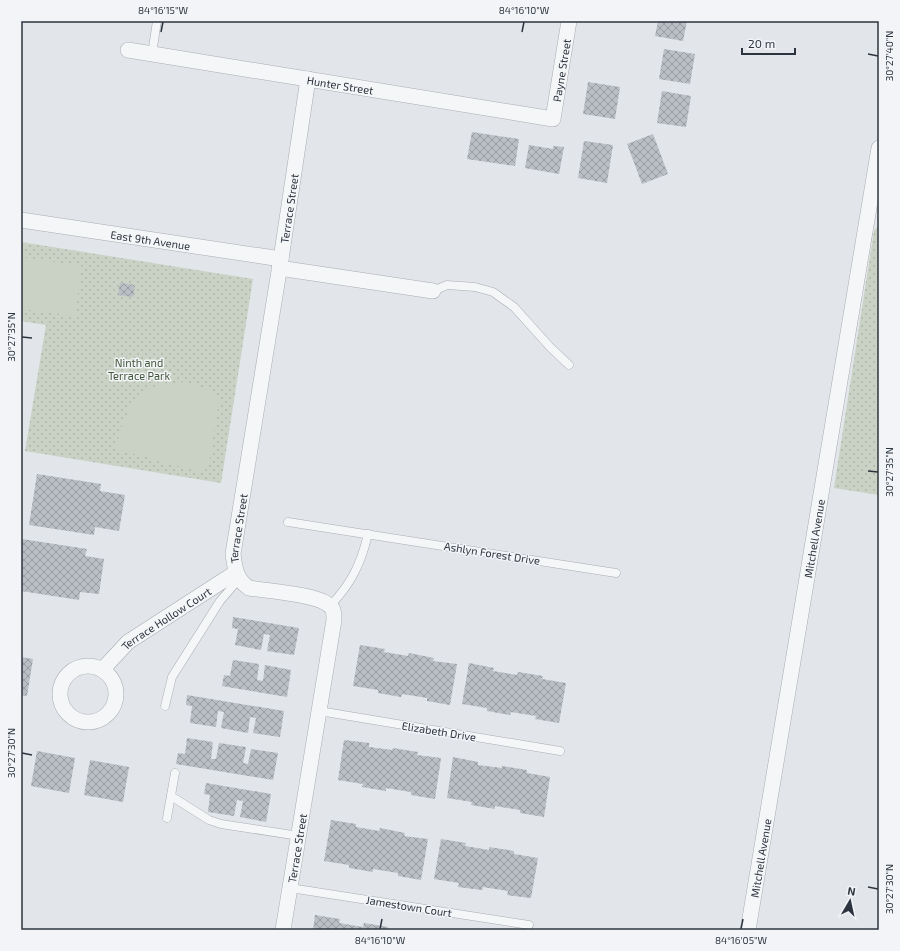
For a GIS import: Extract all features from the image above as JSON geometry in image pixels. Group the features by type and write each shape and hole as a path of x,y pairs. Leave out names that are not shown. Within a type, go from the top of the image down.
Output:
{"street":[{"name":"Payne Street","path":"553,119 569,21"},
{"name":"Hunter Street","path":"128,50 553,119"},
{"name":"Terrace Street","path":"283,930 334,620 333,611 330,606 317,598 249,588 242,583 237,576 232,554 280,264 308,79"},
{"name":"Mitchell Avenue","path":"748,930 874,209 879,148"},
{"name":"East 9th Avenue","path":"21,220 433,291"},
{"name":"Terrace Hollow Court","path":"102,670 128,642 237,576"}],"lane":[{"path":"152,54 157,21"},
{"path":"433,291 447,285 475,287 493,292 514,307 569,365"},
{"name":"Ashlyn Forest Drive","path":"288,522 616,573"},
{"path":"330,606 343,592 355,572 365,548 368,534"},
{"path":"165,706 172,677 237,576"},
{"name":"Elizabeth Drive","path":"319,711 560,750"},
{"path":"167,818 175,773"},
{"path":"171,796 209,820 221,824 299,836"},
{"name":"Jamestown Court","path":"290,888 529,925"}],"green space":[{"path":"879,225 879,495 834,488 874,231"},
{"name":"Ninth and Terrace Park","path":"21,242 253,279 221,483 25,451 46,325 21,321"},
{"path":"21,257 82,266 75,316 21,309"},
{"path":"186,382 204,388 212,393 219,401 209,466 200,472 116,449 123,422 131,406 137,399 156,386"}],"building":[{"path":"658,21 687,21 683,41 655,36"},
{"path":"664,49 695,54 690,84 659,79"},
{"path":"588,82 620,87 615,119 583,114"},
{"path":"662,91 691,96 686,127 657,123"},
{"path":"472,132 519,139 515,166 467,159"},
{"path":"653,134 668,174 642,184 627,144"},
{"path":"584,141 613,145 607,183 578,178"},
{"path":"529,145 553,149 553,146 564,147 559,174 525,168"},
{"path":"120,283 135,285 133,297 118,295"},
{"path":"37,474 101,484 100,491 125,495 119,531 95,527 94,535 29,525"},
{"path":"22,539 87,549 85,556 104,559 99,594 80,592 79,600 21,591"},
{"path":"233,617 299,628 294,655 267,651 270,635 264,634 261,650 235,645 238,629 232,628"},
{"path":"360,645 385,649 384,652 408,656 409,653 434,658 433,661 457,664 450,705 427,701 427,698 402,694 401,697 378,693 378,690 353,686"},
{"path":"21,657 33,659 27,696 21,695"},
{"path":"233,660 259,664 257,680 263,681 265,665 291,670 287,697 222,686 224,675 230,676"},
{"path":"469,663 494,668 493,671 517,675 518,672 543,676 542,679 566,683 559,723 535,719 536,716 511,712 510,715 487,711 487,708 462,704"},
{"path":"187,695 284,711 280,737 253,733 256,718 250,717 248,733 221,728 224,712 218,711 216,727 190,723 192,706 186,705"},
{"path":"187,738 213,742 211,759 216,759 219,743 246,747 243,763 248,764 251,749 278,753 273,780 176,764 178,753 185,754"},
{"path":"344,740 369,743 369,747 392,750 393,748 418,752 417,755 441,758 435,799 411,795 411,792 386,788 386,791 362,787 363,784 338,780"},
{"path":"37,751 75,758 69,793 31,786"},
{"path":"453,757 478,762 478,765 502,768 502,766 527,770 527,773 550,777 544,817 520,813 520,810 495,806 495,809 471,805 472,802 447,798"},
{"path":"90,760 129,767 123,802 84,795"},
{"path":"206,783 271,794 266,822 240,817 243,801 237,800 234,816 208,812 210,795 204,794"},
{"path":"331,820 356,824 356,827 379,831 380,828 405,833 404,836 428,839 421,880 398,876 398,873 373,869 373,872 349,868 349,865 324,861"},
{"path":"441,839 466,843 465,846 489,850 489,847 514,851 514,854 538,858 531,898 507,895 508,891 483,887 482,890 458,887 459,883 434,879"},
{"path":"315,915 340,919 339,923 363,927 364,923 388,927 388,930 313,930"}]}
